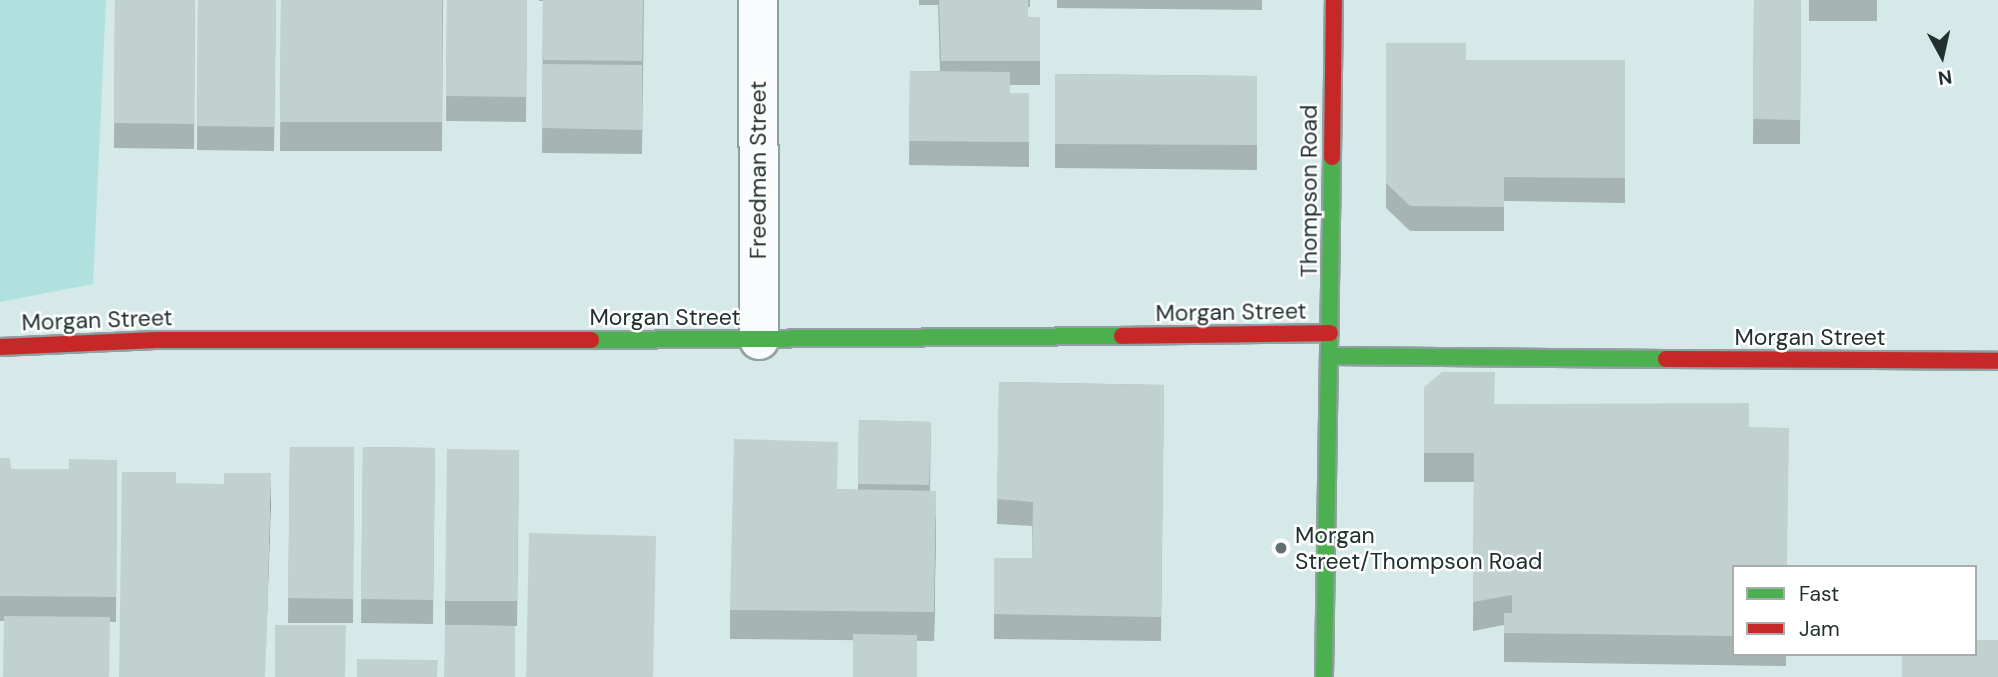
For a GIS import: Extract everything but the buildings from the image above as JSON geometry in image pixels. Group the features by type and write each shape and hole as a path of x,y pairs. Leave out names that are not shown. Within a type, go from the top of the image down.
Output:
{"main road":[{"name":"Thompson Road","path":"1324,677 1334,0"},
{"name":"Morgan Street","path":"0,347 156,340 759,340 1330,333"},
{"name":"Morgan Street","path":"1329,356 1998,361"}],"street":[{"name":"Freedman Street","path":"758,0 759,340"}],"shaded area":[{"path":"0,0 106,0 93,284 0,302"}],"traffic: fast":[{"path":"1324,677 1332,157"},
{"path":"591,340 1122,336"},
{"path":"1329,356 1666,359"}],"traffic: jam":[{"path":"1332,157 1334,0"},
{"path":"1122,336 1330,333"},
{"path":"0,347 156,340 591,340"},
{"path":"1666,359 1998,361"}],"place":[{"name":"Morgan Street/Thompson Road","path":"1281,548"}]}
